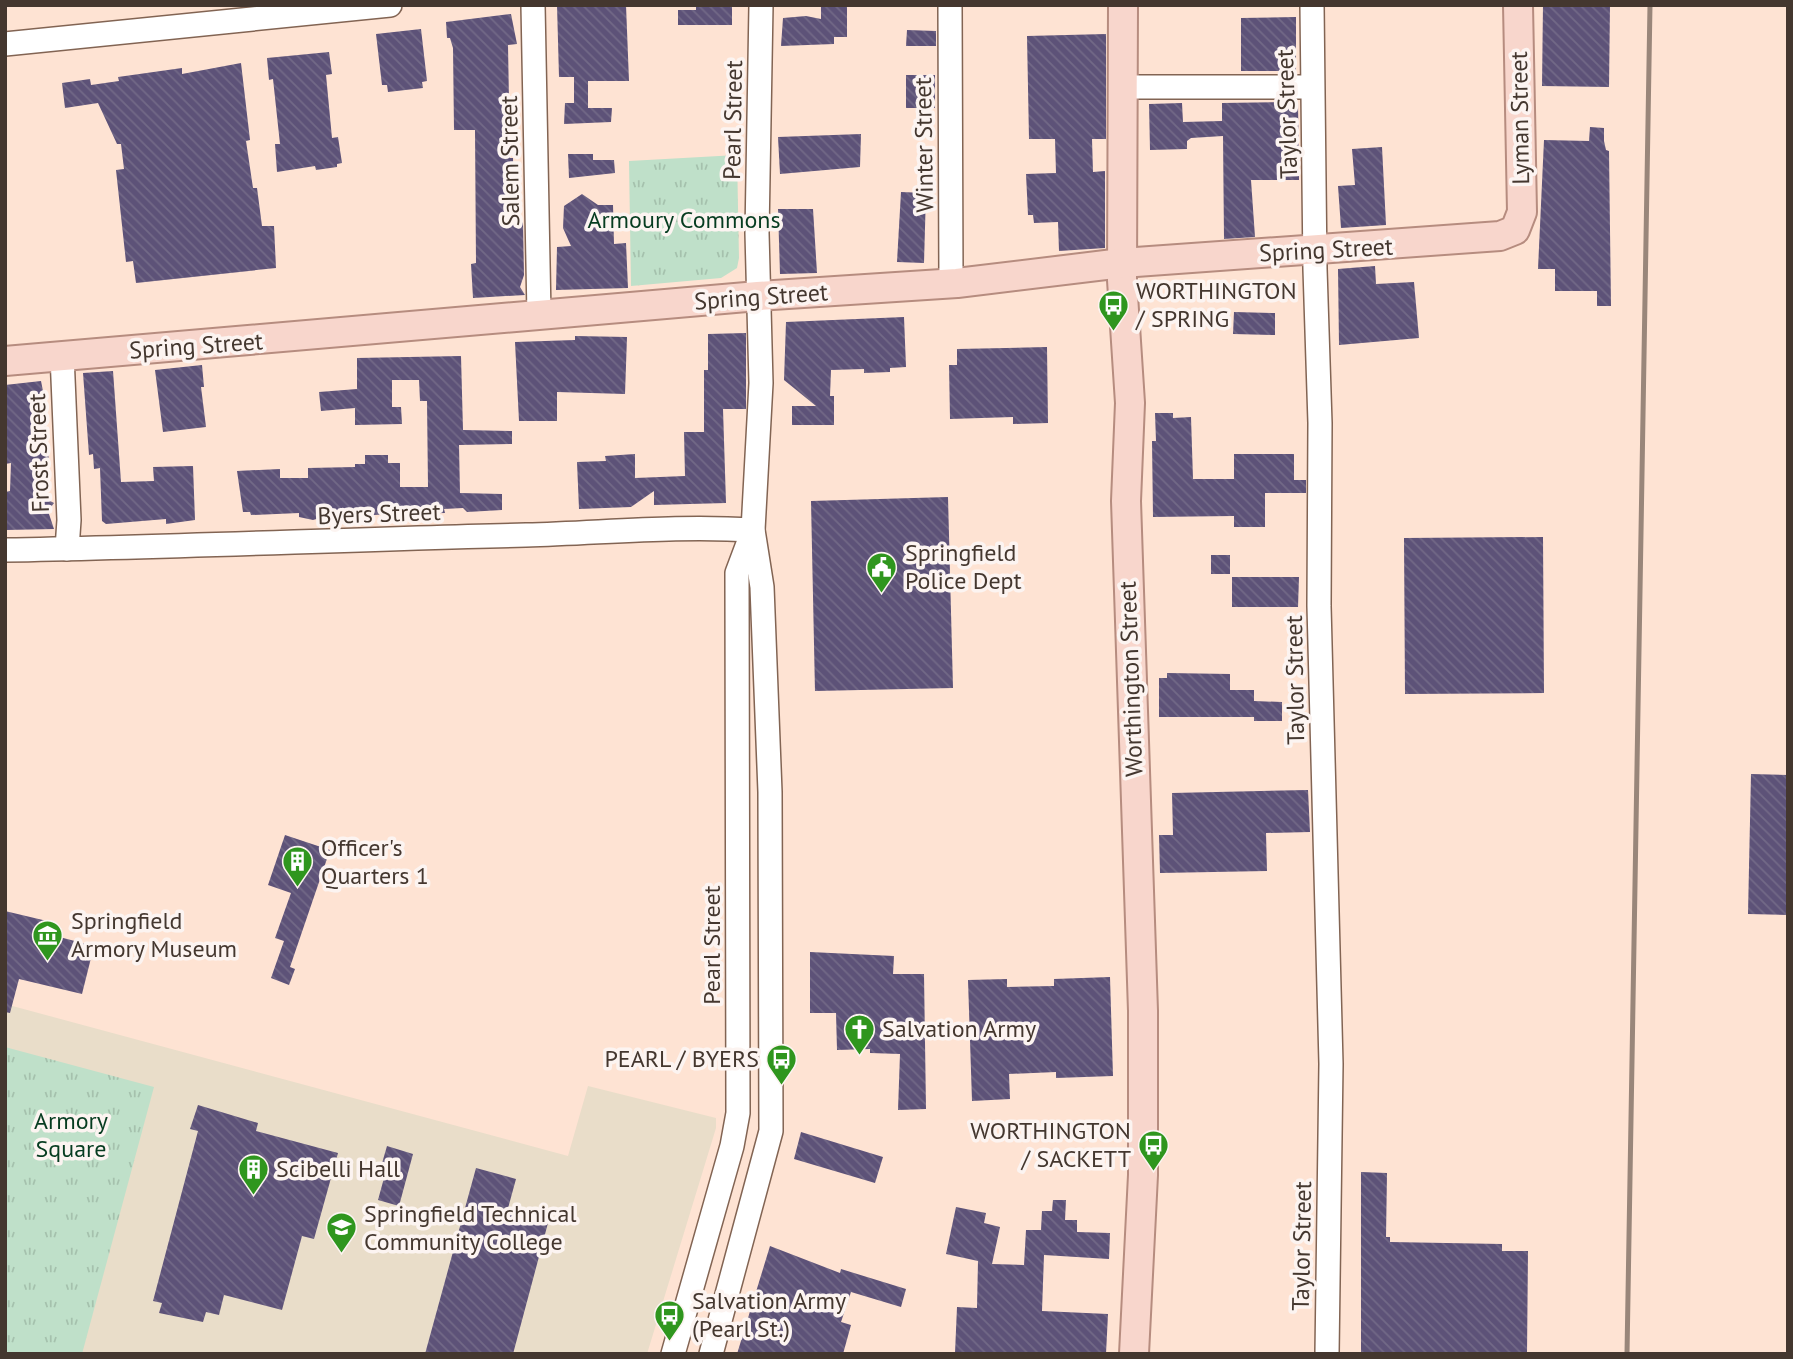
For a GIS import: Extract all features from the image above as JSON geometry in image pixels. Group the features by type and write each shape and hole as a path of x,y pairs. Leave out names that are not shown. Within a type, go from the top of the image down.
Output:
{"main road":[{"name":"Worthington Street","path":"1123,5 1122,262 1130,403 1126,511 1143,1024 1143,1175 1134,1354"},
{"name":"Lyman Street","path":"1515,230 1521,212 1518,5"},
{"name":"Spring Street","path":"5,360 230,343 758,296 951,283 1122,262 1314,251 1500,236 1515,230"}],"street":[{"path":"5,44 390,5"},
{"name":"Salem Street","path":"533,5 539,315"},
{"name":"Pearl Street","path":"711,1354 770,1141 768,746 762,587 754,530 761,383 758,296 761,5"},
{"name":"Winter Street","path":"950,5 951,283"},
{"name":"Taylor Street","path":"1312,5 1311,87 1316,153 1314,251 1331,1064 1327,1354"},
{"path":"1124,87 1311,87"},
{"name":"Frost Street","path":"62,355 69,520 67,549"},
{"name":"Byers Street","path":"5,550 545,535 663,527 754,530"},
{"name":"Pearl Street","path":"673,1354 732,1146 738,1113 737,573 754,530"},
{"path":"737,746 768,746"},
{"path":"739,1055 771,1055"}],"shaded area":[{"name":"Springfield Technical Community College","path":"5,1004 568,1156 588,1086 716,1118 716,1128 647,1354 5,1354"}],"green space":[{"name":"Armoury Commons","path":"737,155 737,268 721,278 631,286 629,161"},
{"name":"Armory Square","path":"5,1047 154,1087 82,1354 5,1354"}],"building":[{"path":"557,5 626,5 629,81 588,81 588,108 612,108 611,122 564,124 565,103 574,103 574,77 559,77"},
{"path":"696,5 732,5 732,25 678,25 678,10 696,10"},
{"path":"821,5 847,5 847,37 834,37 834,44 781,46 783,18 806,16 821,19"},
{"path":"1543,5 1610,5 1609,87 1542,86"},
{"path":"511,14 517,44 508,45 510,158 513,158 514,213 523,223 524,275 520,287 525,295 473,298 471,264 476,263 475,130 454,130 453,48 450,38 447,38 446,22"},
{"path":"1296,17 1296,71 1241,71 1241,18"},
{"path":"421,29 427,81 422,82 423,88 388,92 387,85 382,85 376,34"},
{"path":"907,30 936,31 936,46 906,46"},
{"path":"1106,34 1106,139 1092,139 1093,172 1105,171 1105,248 1059,251 1058,222 1034,223 1033,215 1028,215 1026,174 1056,173 1055,139 1029,139 1027,36"},
{"path":"329,52 332,74 326,75 332,138 338,137 342,163 337,164 337,167 316,170 315,166 277,172 275,144 280,144 273,79 269,80 267,58"},
{"path":"241,63 250,140 246,141 253,188 257,188 262,226 274,226 276,268 136,283 133,261 126,262 116,170 124,169 121,144 117,144 98,103 65,108 62,83 90,79 91,85 119,81 118,77 182,68 182,74"},
{"path":"906,75 935,75 935,108 906,108"},
{"path":"1298,102 1299,180 1251,180 1255,237 1224,239 1223,136 1191,138 1187,141 1187,149 1150,150 1149,104 1182,103 1183,122 1222,121 1222,103"},
{"path":"1590,127 1604,128 1604,141 1606,150 1609,151 1611,306 1597,306 1597,291 1555,291 1555,269 1538,269 1544,140 1589,141"},
{"path":"861,134 860,167 780,174 778,137"},
{"path":"1382,147 1386,225 1341,228 1338,186 1355,185 1352,149"},
{"path":"568,154 593,154 593,160 614,160 615,173 569,178"},
{"path":"901,192 926,193 924,263 897,262"},
{"path":"582,194 598,205 613,205 614,244 626,243 628,288 556,290 557,247 571,246 563,228 564,206"},
{"path":"778,209 813,209 817,273 780,274"},
{"path":"1375,266 1376,284 1414,282 1419,338 1339,345 1338,269"},
{"path":"1234,312 1275,313 1275,335 1233,334"},
{"path":"904,317 906,367 890,368 890,372 864,373 864,369 831,370 830,396 834,396 834,425 792,425 792,406 816,406 784,380 786,322"},
{"path":"746,333 746,409 723,409 726,503 654,505 654,491 631,507 579,509 577,462 606,461 605,456 635,454 635,478 685,476 684,432 704,432 704,370 708,370 708,334"},
{"path":"575,336 627,337 625,394 557,392 557,421 519,421 515,342 575,340"},
{"path":"1047,347 1048,423 1013,424 1013,417 950,419 949,365 957,365 957,349"},
{"path":"461,356 463,430 512,431 512,444 459,445 460,493 502,494 502,510 467,512 463,508 444,509 445,513 335,516 332,520 327,516 313,520 299,517 299,513 251,515 250,512 243,512 237,471 280,469 280,478 308,478 308,468 355,467 355,464 365,464 365,455 388,455 388,463 400,463 400,487 428,487 427,401 420,401 419,380 392,380 392,407 401,407 402,424 355,425 355,408 321,411 319,392 357,389 357,358"},
{"path":"202,365 204,387 201,387 206,427 163,432 155,370"},
{"path":"113,371 121,482 154,481 153,467 193,466 195,520 166,524 166,519 106,524 102,521 100,468 94,469 93,454 89,455 83,373"},
{"path":"41,381 47,411 44,416 49,461 36,462 35,488 46,487 46,499 54,503 48,511 54,529 6,530 5,492 10,491 11,463 5,464 5,385"},
{"path":"1155,413 1173,413 1173,418 1191,417 1193,479 1234,479 1234,454 1294,454 1294,480 1306,480 1306,493 1265,493 1265,527 1234,527 1234,516 1153,517 1152,441 1156,441"},
{"name":"Springfield Police Dept","path":"948,497 953,688 815,691 811,501"},
{"path":"1543,537 1544,693 1405,694 1404,538"},
{"path":"1211,555 1230,555 1230,574 1211,574"},
{"path":"1232,577 1299,577 1298,607 1232,607"},
{"path":"1167,673 1230,674 1230,690 1254,690 1254,701 1282,702 1282,721 1254,721 1254,717 1159,717 1159,678 1167,678"},
{"path":"1751,774 1788,775 1788,915 1748,914"},
{"path":"1308,790 1310,832 1266,833 1267,871 1160,873 1159,835 1173,835 1172,793"},
{"name":"Officer's Quarters 1","path":"285,835 330,850 290,967 295,969 289,985 271,978 284,941 275,938 291,893 268,885"},
{"name":"Springfield Armory Museum","path":"5,911 47,921 44,933 94,946 82,994 19,979 10,1013 5,1012"},
{"path":"810,952 894,956 893,974 924,974 926,1109 898,1110 900,1054 870,1053 870,1049 837,1050 836,1013 810,1013"},
{"path":"1110,977 1113,1076 1056,1078 1056,1072 1009,1074 1010,1099 972,1101 968,980 1007,979 1007,987 1054,986 1054,979"},
{"name":"Scibelli Hall","path":"198,1105 258,1123 256,1131 338,1153 314,1239 302,1236 282,1310 224,1295 219,1315 206,1312 203,1322 159,1313 162,1303 153,1301 198,1131 190,1129"},
{"path":"801,1132 883,1157 875,1183 794,1159"},
{"path":"387,1146 413,1154 399,1206 378,1200 384,1178 378,1177"},
{"path":"476,1168 516,1179 507,1212 548,1223 513,1354 425,1354"},
{"path":"1361,1172 1387,1173 1386,1237 1390,1237 1390,1242 1502,1244 1502,1251 1528,1251 1527,1354 1361,1354"},
{"path":"1053,1200 1066,1200 1065,1220 1077,1220 1077,1232 1110,1233 1109,1259 1044,1255 1042,1311 1108,1314 1106,1354 955,1353 957,1307 977,1308 978,1261 946,1254 956,1207 986,1213 984,1223 1000,1227 992,1264 1024,1265 1026,1230 1041,1230 1042,1211 1052,1211"},
{"path":"770,1246 840,1273 841,1269 906,1289 901,1307 851,1292 841,1322 851,1325 843,1354 737,1354"}],"railway":[{"path":"1627,1354 1650,5"}],"place":[{"name":"WORTHINGTON / SPRING","path":"1113,332"},
{"name":"Springfield Police Dept","path":"882,594"},
{"name":"Officer's Quarters 1","path":"298,889"},
{"name":"Springfield Armory Museum","path":"48,962"},
{"name":"Salvation Army","path":"859,1056"},
{"name":"PEARL / BYERS","path":"782,1086"},
{"name":"WORTHINGTON / SACKETT","path":"1154,1172"},
{"name":"Scibelli Hall","path":"253,1196"},
{"name":"Springfield Technical Community College","path":"341,1255"},
{"name":"Salvation Army (Pearl St.)","path":"669,1342"}]}
